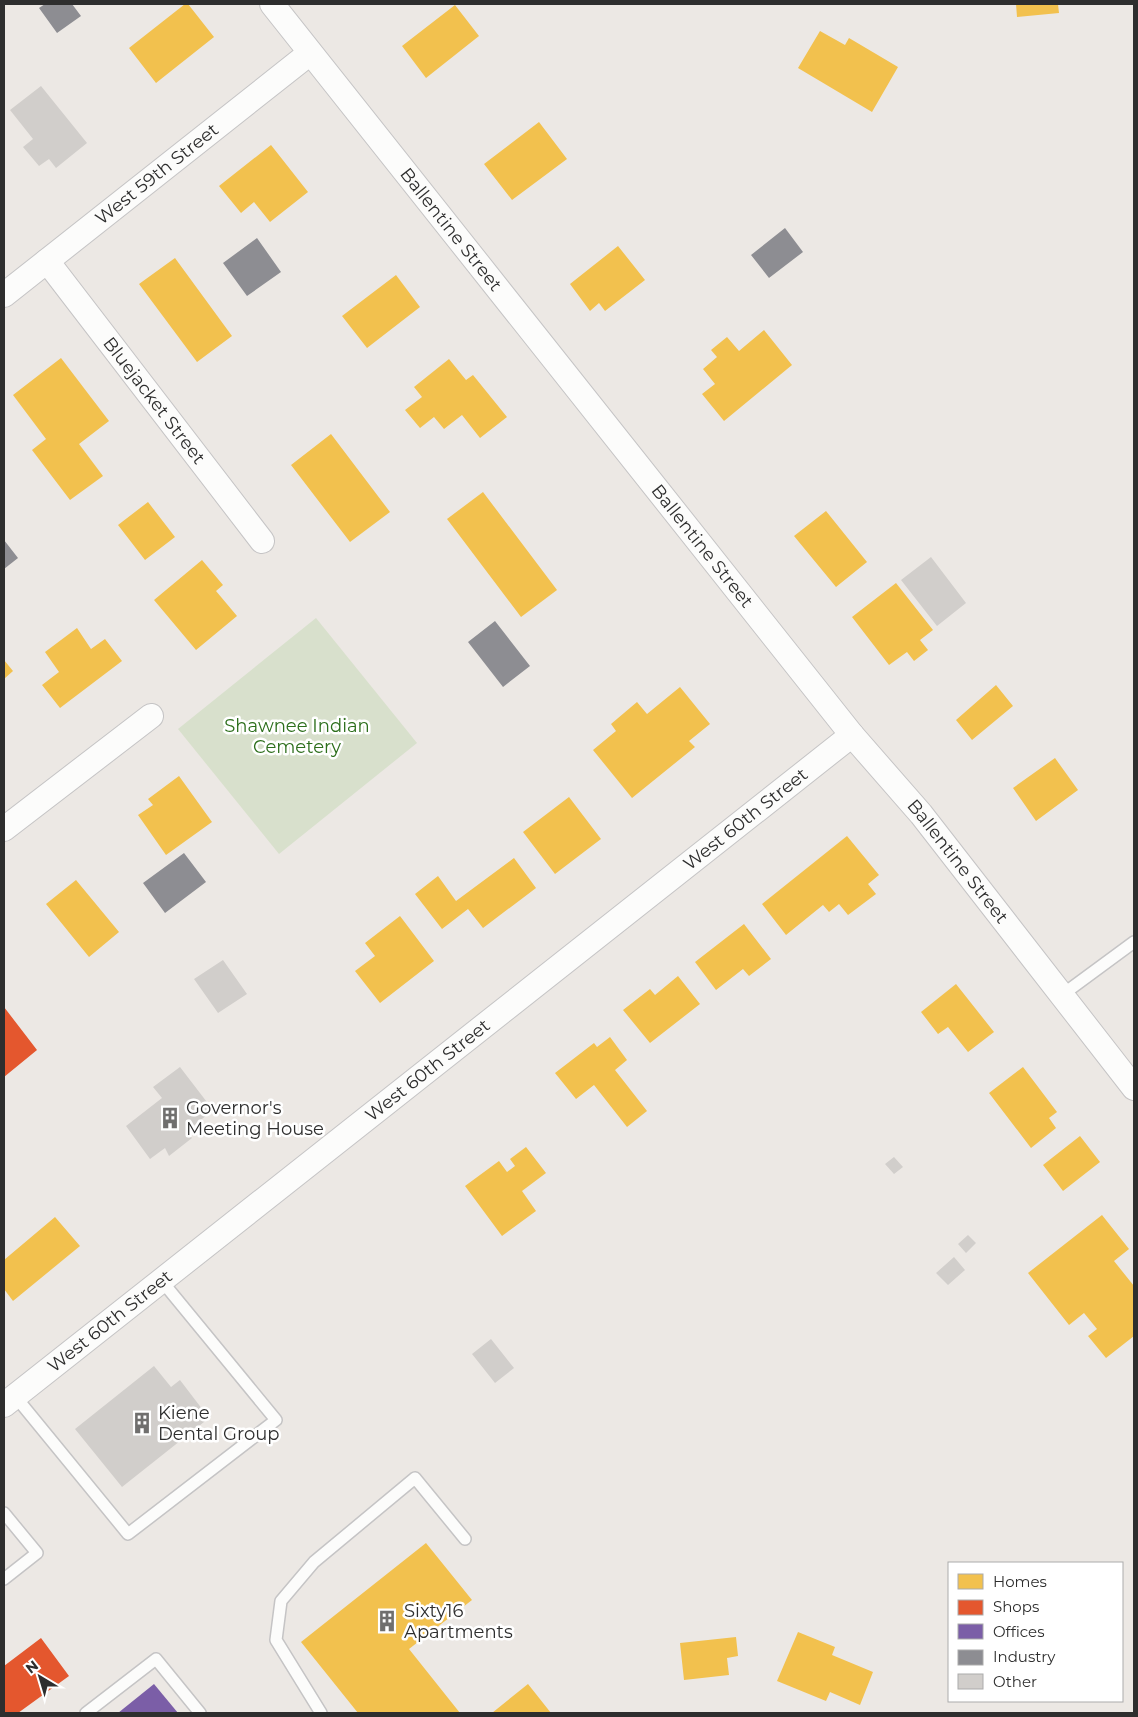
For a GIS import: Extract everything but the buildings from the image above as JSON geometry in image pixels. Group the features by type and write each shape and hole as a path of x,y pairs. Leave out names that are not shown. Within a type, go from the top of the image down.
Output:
{"street":[{"name":"Ballentine Street","path":"272,4 852,735 921,814 1134,1088"},
{"name":"West 59th Street","path":"4,295 310,53"},
{"name":"Bluejacket Street","path":"47,261 262,541"},
{"path":"4,830 151,716"},
{"name":"West 60th Street","path":"9,1400 852,735"}],"lane":[{"path":"1062,995 1134,942"},
{"path":"9,1400 128,1534 276,1420 161,1280"},
{"path":"321,1713 276,1640 281,1601 314,1562 415,1478 465,1539"},
{"path":"4,1512 37,1553 4,1579"},
{"path":"86,1713 156,1659 200,1713"}],"green space":[{"name":"Shawnee Indian Cemetery","path":"316,618 417,743 279,854 178,729"}],"place":[{"name":"Governor's Meeting House","path":"170,1118"},
{"name":"Kiene Dental Group","path":"142,1423"},
{"name":"Sixty16 Apartments","path":"387,1621"}]}
